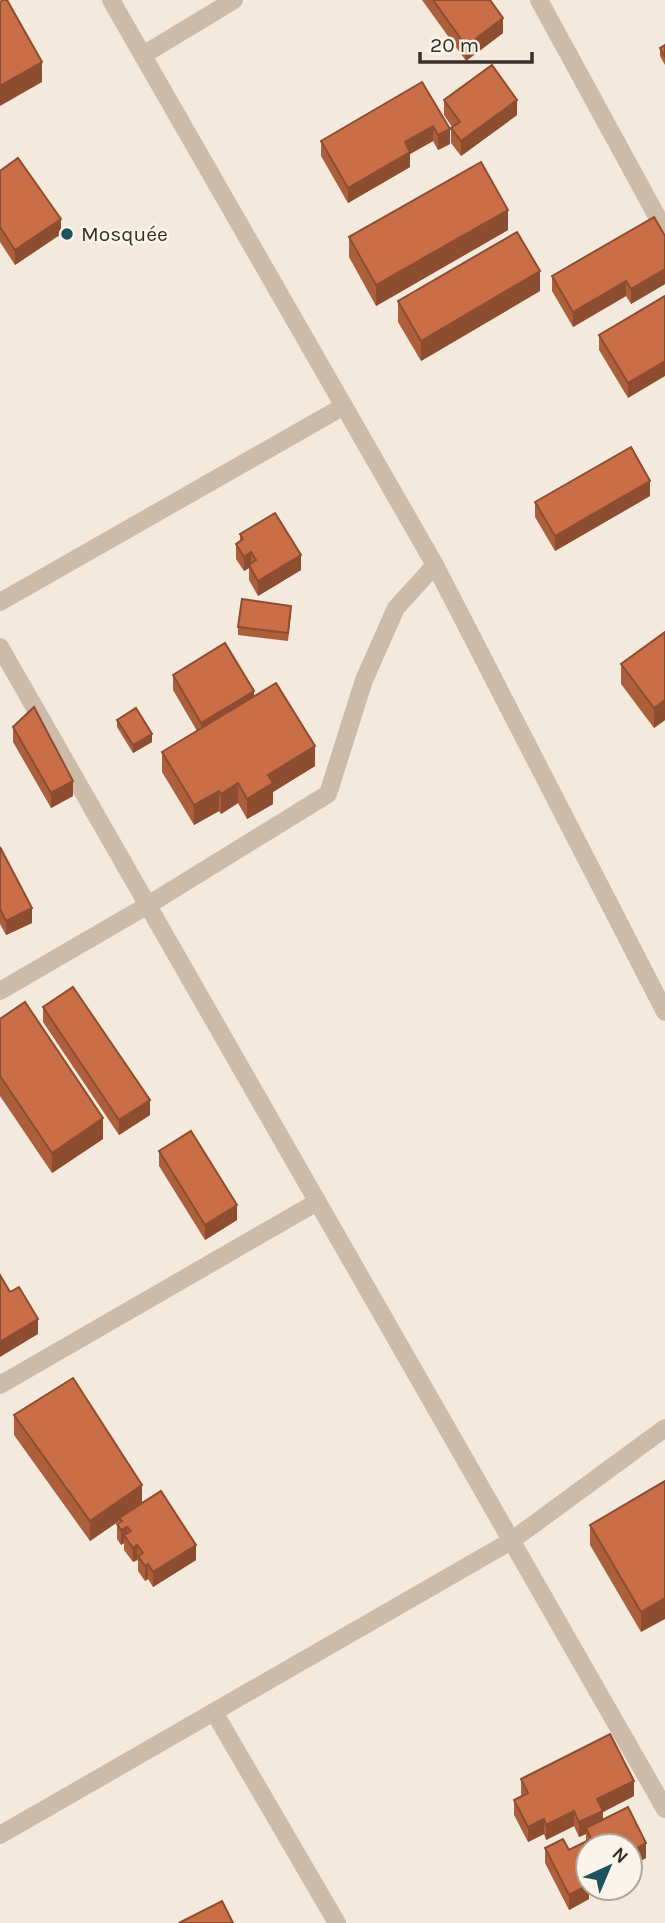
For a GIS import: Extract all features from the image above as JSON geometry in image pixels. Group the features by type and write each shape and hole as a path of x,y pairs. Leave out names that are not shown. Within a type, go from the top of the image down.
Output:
{"street":[{"path":"111,0 435,565 665,1012"},
{"path":"143,55 234,0"},
{"path":"539,0 665,231"},
{"path":"0,603 344,406"},
{"path":"0,990 148,905 328,794 365,680 396,608 435,565"},
{"path":"0,648 665,1810"},
{"path":"0,1385 317,1202"},
{"path":"0,1835 511,1541 665,1428"},
{"path":"214,1712 337,1923"}],"building":[{"path":"7,0 42,62 0,86 0,2"},
{"path":"433,0 490,0 503,18 466,46"},
{"path":"492,65 517,100 461,141 451,128 460,122 444,100"},
{"path":"422,82 450,129 438,135 433,126 405,142 410,152 348,188 321,141"},
{"path":"18,158 61,219 15,250 0,227 0,171"},
{"path":"481,162 508,210 376,285 349,237"},
{"path":"654,217 665,236 665,269 631,289 626,281 573,312 552,276"},
{"path":"517,232 540,271 421,341 398,301"},
{"path":"665,296 665,361 628,383 599,335"},
{"path":"631,447 650,481 555,536 535,502"},
{"path":"275,513 301,555 258,581 249,565 256,560 251,552 244,557 236,544 243,539 240,534"},
{"path":"242,599 291,606 288,633 238,627"},
{"path":"665,632 665,700 654,708 621,664"},
{"path":"225,643 254,691 201,723 173,675"},
{"path":"276,683 315,746 268,775 273,783 247,799 238,783 221,794 219,791 194,805 162,752"},
{"path":"34,707 73,781 51,793 13,727"},
{"path":"136,708 152,734 133,745 117,720"},
{"path":"0,847 32,908 6,921 0,909"},
{"path":"73,987 150,1100 119,1120 43,1007"},
{"path":"25,1002 103,1118 52,1153 0,1076 0,1019"},
{"path":"191,1131 237,1205 205,1225 159,1151"},
{"path":"0,1275 10,1292 19,1287 38,1319 0,1342"},
{"path":"73,1378 142,1485 90,1521 14,1415"},
{"path":"665,1481 665,1598 641,1612 590,1525"},
{"path":"161,1491 196,1545 153,1572 138,1556 143,1553 137,1545 133,1548 124,1535 131,1531 127,1527 121,1530 117,1524 122,1521 119,1518"},
{"path":"610,1734 634,1781 597,1799 603,1811 579,1822 574,1811 546,1825 544,1819 528,1827 514,1800 528,1793 521,1779"},
{"path":"628,1807 640,1832 588,1832 586,1828"},
{"path":"563,1839 569,1850 574,1848 574,1892 569,1895 545,1848"},
{"path":"222,1901 233,1923 179,1923"}],"place":[{"name":"Mosquée","path":"67,234"}]}
